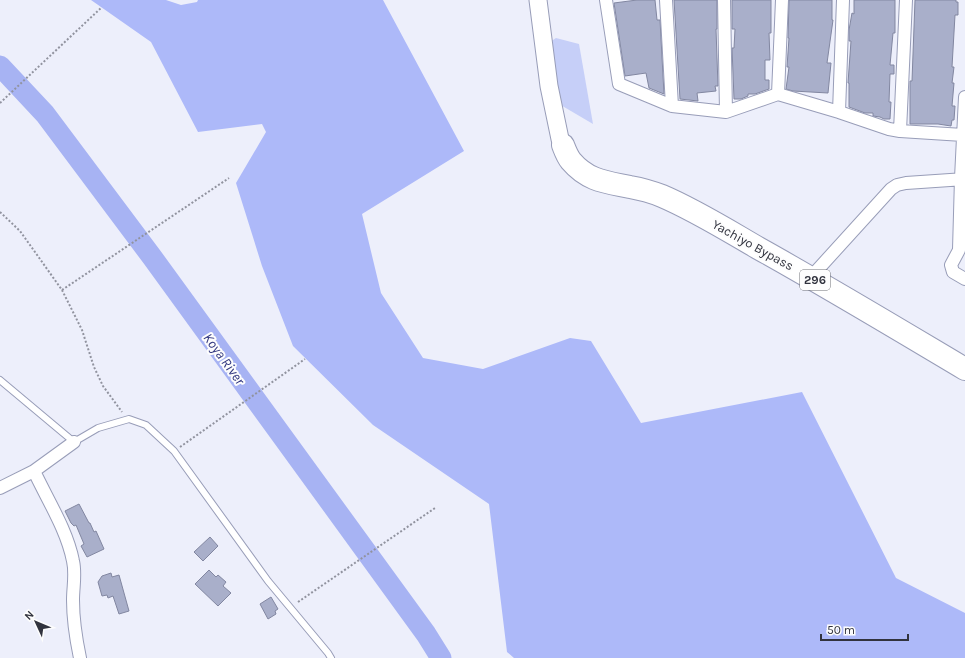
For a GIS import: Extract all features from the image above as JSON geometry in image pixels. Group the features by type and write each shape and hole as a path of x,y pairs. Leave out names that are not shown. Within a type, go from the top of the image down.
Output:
{"highway":[{"name":"Yachiyo Bypass","path":"563,145 570,160 580,171 592,178 661,196 696,213 811,277 965,369"}],"street":[{"path":"538,0 548,86 563,145"},
{"path":"606,0 620,84 672,106 726,112 778,94 889,129 963,135"},
{"path":"666,0 672,106"},
{"path":"724,0 726,112"},
{"path":"778,94 782,0"},
{"path":"839,112 843,0"},
{"path":"900,131 906,0"},
{"path":"965,97 959,250 951,265 953,272 965,279"},
{"path":"811,277 891,189 897,185 963,178"},
{"path":"0,488 34,471 74,442"},
{"path":"34,471 61,528 73,561 75,578 73,598 74,618 80,658"}],"lane":[{"path":"0,380 74,442 98,428 129,419 146,426 174,451 268,581 328,652 331,658"}],"path":[{"path":"0,103 102,7"},
{"path":"62,290 229,178"},
{"path":"0,212 20,231 62,290 82,330 94,367 103,386 129,419"},
{"path":"174,451 305,359"},
{"path":"290,608 435,508"}],"shaded area":[{"path":"91,0 166,0 181,5 197,2 198,0 383,0 464,151 362,214 381,293 423,358 483,369 570,338 591,341 641,423 802,392 896,578 965,613 965,658 514,658 507,652 489,504 373,425 293,346 262,266 236,183 266,132 262,124 198,132 151,42"},
{"path":"556,38 579,44 593,124 559,104 550,42"}],"building":[{"path":"637,0 655,0 657,20 660,20 664,94 649,88 646,73 625,76 614,3"},
{"path":"674,0 717,0 716,29 718,86 715,86 716,91 697,93 698,101 680,99"},
{"path":"732,0 771,0 771,33 769,33 770,60 765,60 765,80 769,80 769,89 755,94 748,94 748,96 741,99 734,99 732,48 734,48 735,29 732,29"},
{"path":"789,0 832,0 833,20 827,63 831,63 828,93 793,91 786,89 789,67 787,67"},
{"path":"854,0 895,0 895,33 893,33 890,65 894,65 894,74 890,74 890,119 873,116 873,113 865,113 849,107 848,83 851,41 849,41 849,30 852,13 854,14"},
{"path":"915,0 956,0 956,2 958,2 958,15 955,15 952,67 954,67 952,83 954,83 952,106 955,106 954,120 952,120 951,126 938,124 910,124 910,81 912,81"},
{"path":"79,504 94,532 96,531 104,549 87,557 81,546 84,544 76,525 74,526 71,523 65,511"},
{"path":"210,537 218,546 203,561 194,552"},
{"path":"209,570 216,577 218,575 226,582 223,586 231,593 218,606 195,584"},
{"path":"111,573 112,577 119,575 129,611 119,614 113,596 108,598 107,595 102,596 98,582 102,576"},
{"path":"271,597 278,609 275,611 276,614 268,619 260,604"}],"waterway":[{"name":"Koya River","path":"0,66 45,114 152,257 426,634 441,658"}]}
